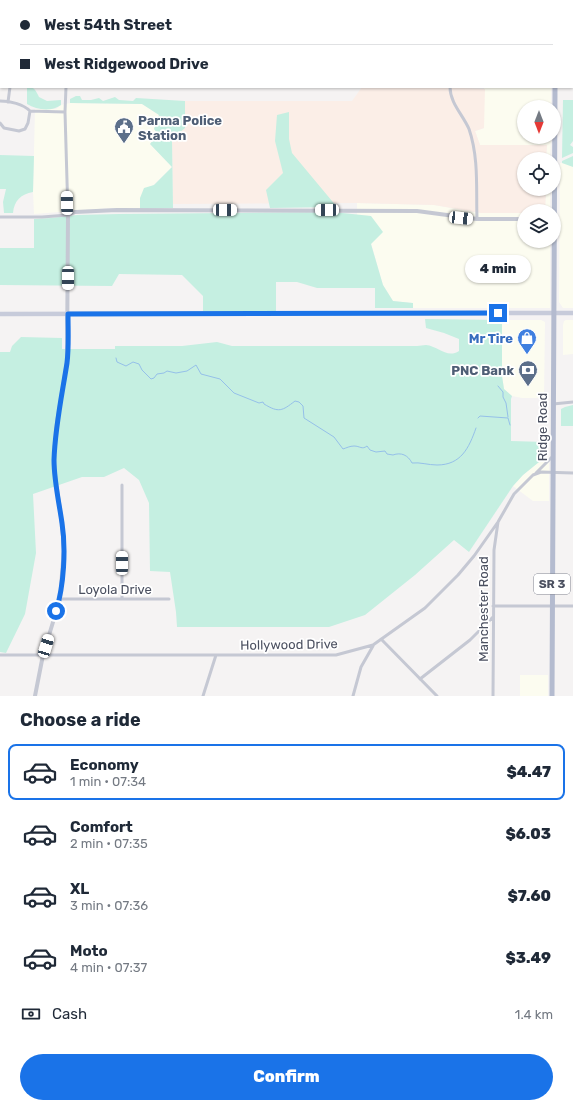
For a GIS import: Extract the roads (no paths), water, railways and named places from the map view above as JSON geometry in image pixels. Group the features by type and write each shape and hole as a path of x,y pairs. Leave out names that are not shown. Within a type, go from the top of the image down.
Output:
{"main road":[{"name":"Ridge Road","path":"554,204 555,88"},
{"name":"Ridge Road","path":"552,696 554,248"},
{"path":"0,314 573,313"}],"street":[{"path":"8,102 10,88"},
{"path":"35,696 43,655 60,599 64,549 54,461 56,429 67,361 68,215 65,112 66,88"},
{"path":"450,88 454,102 468,128 475,155 477,219"},
{"path":"0,101 25,107 30,111 65,112"},
{"path":"0,123 4,128 19,131 25,129 28,123 30,111"},
{"path":"0,217 42,217 68,215 75,212 117,210 417,210 477,219 517,219"},
{"path":"553,404 573,402"},
{"name":"Hollywood Drive","path":"0,655 336,655 373,645 425,608 458,575 486,540 514,494 527,480 553,457"},
{"path":"536,473 573,473"},
{"path":"122,485 122,599"},
{"name":"Manchester Road","path":"493,696 494,544 498,522"},
{"path":"486,540 494,544"},
{"name":"Loyola Drive","path":"60,599 169,599"},
{"path":"493,606 573,606"},
{"path":"420,679 470,640 493,617"},
{"path":"381,639 437,696"},
{"path":"353,696 361,667 373,645"},
{"path":"203,696 216,655"}],"waterway":[{"path":"116,358 117,362 126,366 133,362 139,364 142,370 151,379 157,374 167,371 176,373 187,371 196,365 201,374 220,379 234,393 259,403 263,402 273,409 280,410 295,401 299,402 303,406 304,418 334,437 343,449 353,446 362,448 367,446 370,450 376,452 385,451 387,454 404,455 412,463 437,465 445,464 458,459 467,448 476,428"},
{"path":"498,386 503,392 508,417"},
{"path":"478,418 480,416 508,418 510,425"}],"place":[{"name":"Parma Police Station","path":"124,144"},
{"name":"Mr Tire","path":"527,355"},
{"name":"PNC Bank","path":"528,387"}]}
